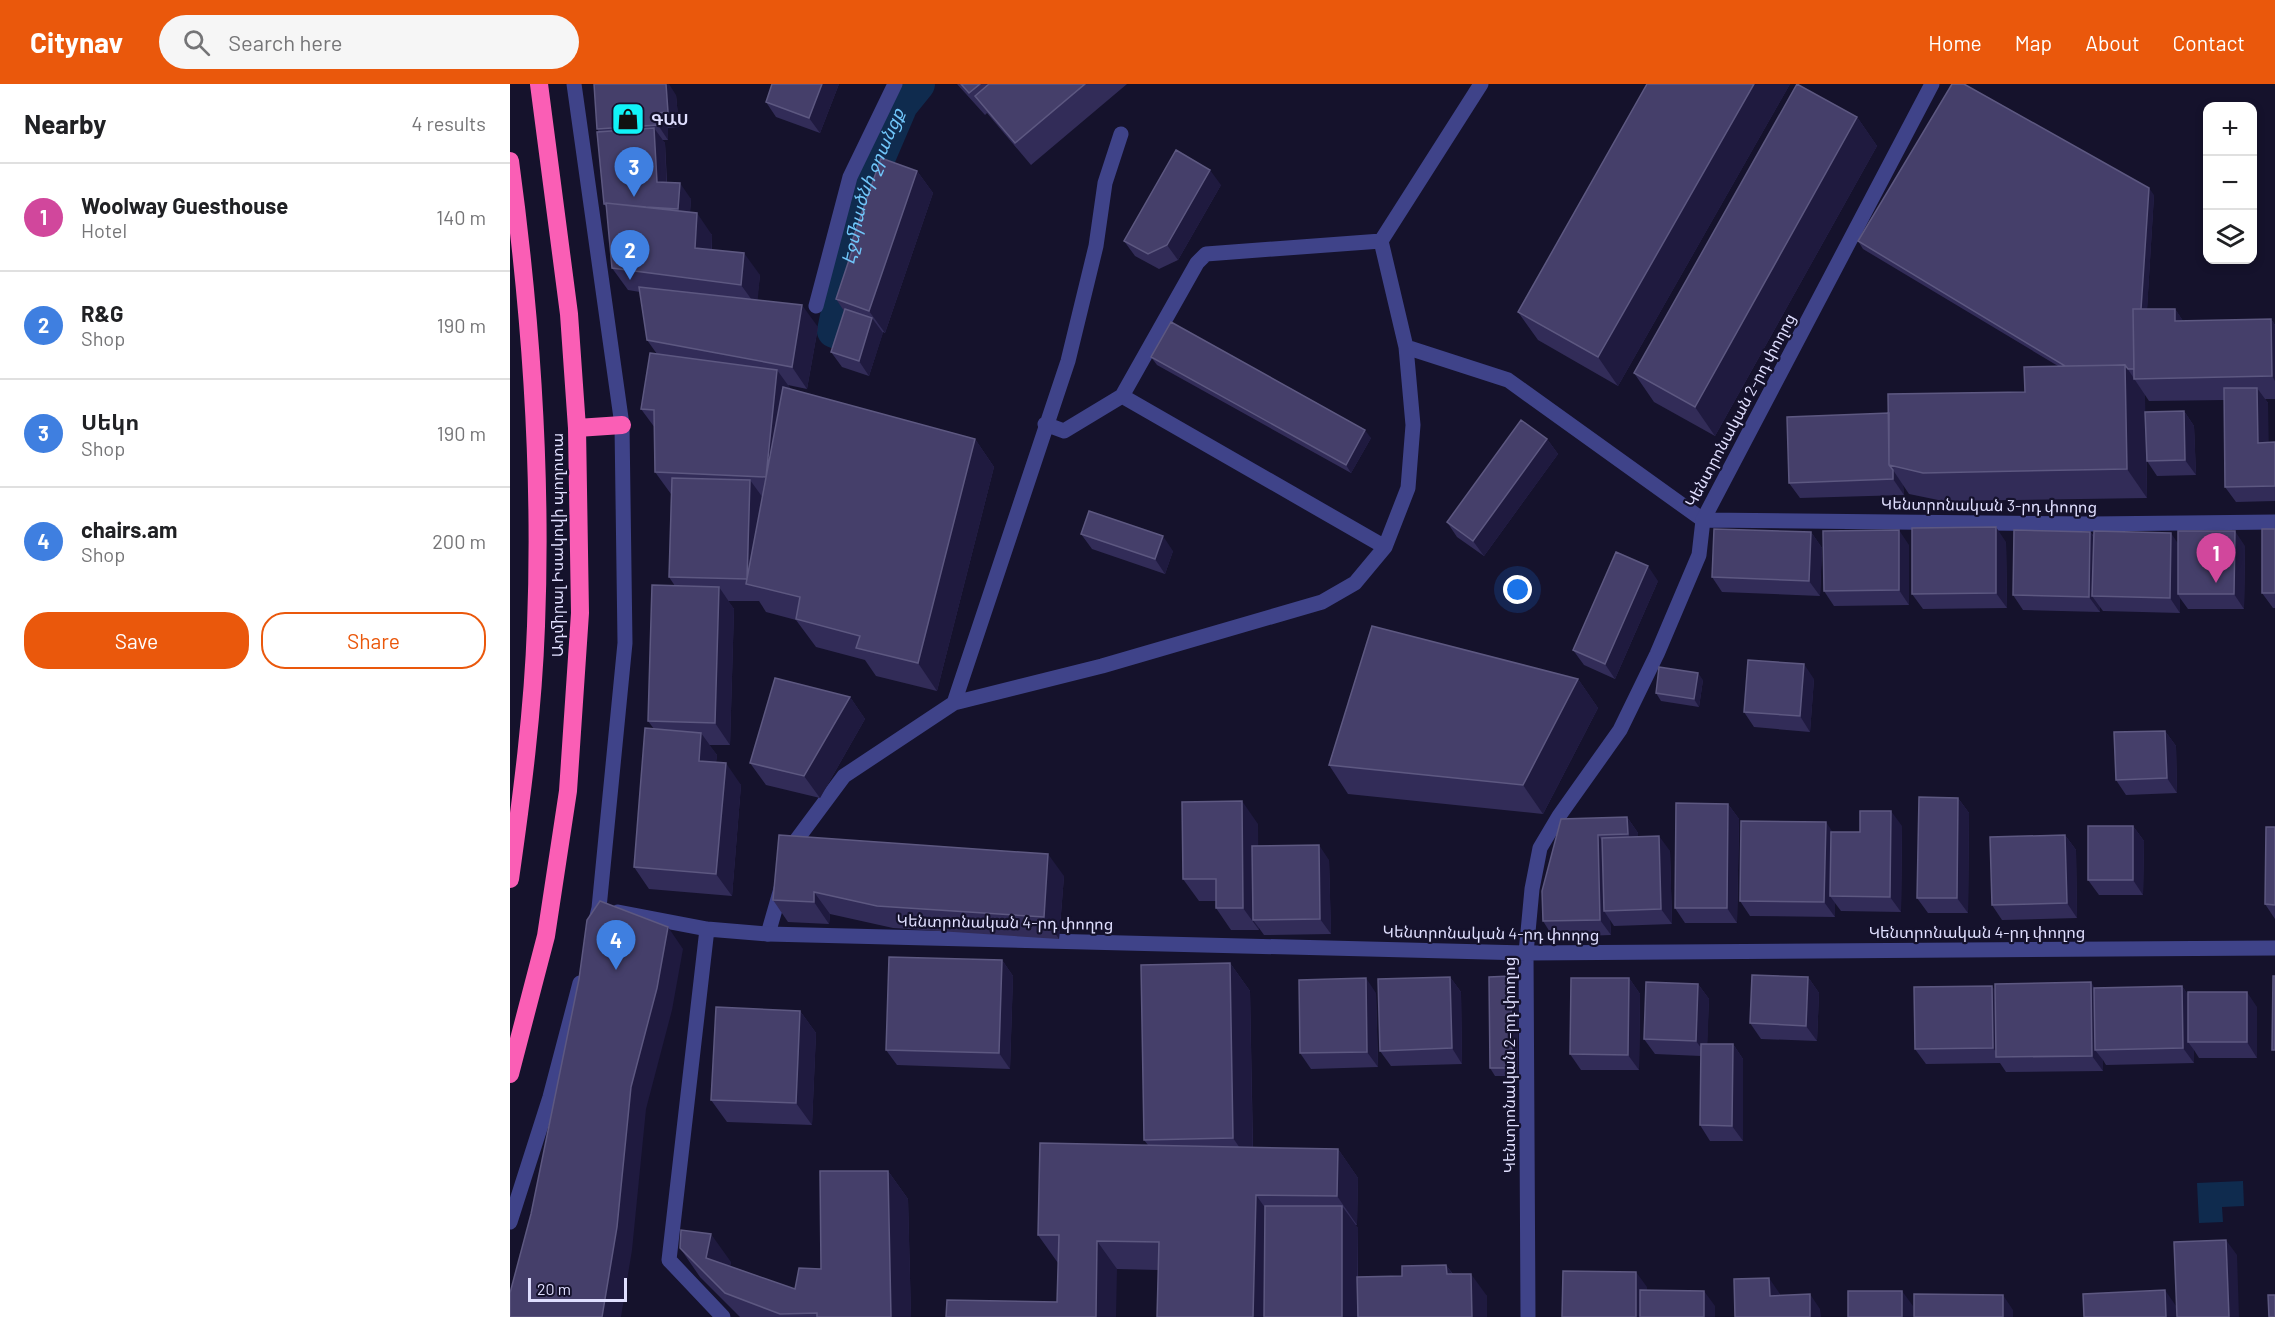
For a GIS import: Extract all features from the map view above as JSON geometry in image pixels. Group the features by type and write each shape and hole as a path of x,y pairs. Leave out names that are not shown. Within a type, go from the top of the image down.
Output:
{"highway":[{"name":"Ադմիրալ Իսակովի պողոտա","path":"510,1074 546,936 568,791 580,613 577,428 569,315 539,84"},
{"name":"Ադմիրալ Իսակովի պողոտա","path":"510,161 520,234 537,438 536,626 526,763 510,879"},
{"path":"577,428 622,425"}],"street":[{"path":"574,84 622,425 625,643 599,908 593,930"},
{"path":"816,306 850,177 896,84"},
{"path":"768,934 792,846 844,776 954,703 1102,666 1322,602 1355,583 1385,547 1408,488 1413,425 1406,347 1381,241 1481,84"},
{"name":"Կենտրոնական 2-րդ փողոց","path":"1528,1317 1526,953 1532,890 1540,848 1558,816 1620,730 1657,654 1699,555 1702,520 1932,84"},
{"path":"954,703 1045,424 1068,361 1096,246 1105,183 1120,134"},
{"path":"1045,424 1064,430 1122,396 1197,263 1206,254 1381,241"},
{"path":"1406,347 1508,380 1702,520"},
{"path":"1122,396 1385,547"},
{"name":"Կենտրոնական 3-րդ փողոց","path":"1702,520 2091,524 2275,522"},
{"name":"Կենտրոնական 4-րդ փողոց","path":"599,908 707,929 768,934 1526,953 2275,948"},
{"path":"707,929 669,1260 723,1317"},
{"path":"510,1222 550,1097 585,964"}],"water":[{"path":"2243,1181 2244,1206 2222,1207 2223,1222 2199,1223 2197,1183"}],"building":[{"path":"594,84 666,84 668,112 657,113 658,125 597,129"},
{"path":"772,84 822,84 809,118 766,102"},
{"path":"961,84 980,84 969,93"},
{"path":"989,84 1085,84 1015,143 975,96"},
{"path":"1647,84 1754,84 1598,357 1518,312"},
{"path":"1797,84 1857,117 1695,407 1634,373"},
{"path":"1952,84 1964,84 2149,188 2141,309 2133,309 2134,369 2128,369 2125,365 2065,366 1858,241"},
{"path":"654,128 657,182 680,183 678,209 604,204 597,132"},
{"path":"1176,150 1210,170 1167,245 1148,254 1124,241"},
{"path":"881,158 917,171 869,311 836,299 854,245 851,244"},
{"path":"606,203 697,213 695,248 744,253 741,285 612,268"},
{"path":"639,287 802,305 792,367 647,340"},
{"path":"845,309 872,318 859,361 831,352"},
{"path":"2133,309 2175,309 2175,321 2271,319 2272,376 2134,379"},
{"path":"1171,322 1365,430 1346,465 1151,357"},
{"path":"650,353 777,370 766,477 655,472 654,410 641,409"},
{"path":"2125,365 2127,469 1923,473 1889,465 1888,394 2025,392 2024,367"},
{"path":"783,387 975,439 918,663 856,648 860,636 796,619 800,597 746,584"},
{"path":"2224,388 2257,388 2258,443 2275,442 2275,486 2225,487"},
{"path":"2184,411 2185,460 2147,461 2145,412"},
{"path":"1889,413 1889,465 1893,470 1893,479 1789,483 1787,417"},
{"path":"1521,420 1547,439 1473,541 1447,522"},
{"path":"672,478 750,480 747,579 669,577"},
{"path":"1089,511 1163,536 1155,559 1081,534"},
{"path":"1996,527 1996,593 1912,594 1912,528"},
{"path":"1714,529 1811,532 1809,581 1712,577"},
{"path":"2262,529 2275,529 2275,593 2262,593"},
{"path":"1899,530 1899,590 1824,591 1823,531"},
{"path":"2014,530 2090,532 2089,597 2013,595"},
{"path":"2094,531 2171,533 2170,598 2092,596"},
{"path":"2178,531 2235,531 2234,594 2178,594"},
{"path":"1616,552 1648,566 1605,664 1573,650"},
{"path":"652,585 719,587 715,723 648,721"},
{"path":"1372,626 1578,679 1523,785 1329,765"},
{"path":"1748,660 1804,664 1800,716 1744,712"},
{"path":"1659,667 1698,673 1694,699 1656,693"},
{"path":"775,678 850,697 804,776 750,763"},
{"path":"645,728 701,733 699,761 726,763 716,874 634,867"},
{"path":"2165,731 2167,778 2116,780 2114,732"},
{"path":"1919,797 1958,798 1957,898 1917,898"},
{"path":"1242,801 1243,908 1216,908 1216,879 1183,879 1182,802"},
{"path":"1676,803 1728,804 1727,908 1675,908"},
{"path":"1860,811 1891,811 1890,897 1830,896 1831,832 1860,832"},
{"path":"1627,817 1628,834 1598,835 1600,920 1543,921 1542,891 1561,819"},
{"path":"1741,821 1826,822 1824,902 1740,901"},
{"path":"2088,826 2133,826 2133,880 2088,880"},
{"path":"2266,827 2275,827 2275,905 2265,904"},
{"path":"779,835 1048,854 1044,917 877,906 814,892 814,902 773,900"},
{"path":"2065,835 2067,903 1992,905 1990,837"},
{"path":"1659,836 1661,909 1604,911 1602,838"},
{"path":"1319,845 1320,919 1253,920 1252,846"},
{"path":"600,901 668,927 657,988 631,1087 617,1227 602,1317 510,1317 510,1293 531,1214 579,979 587,920"},
{"path":"889,957 1002,960 999,1053 886,1050"},
{"path":"1230,963 1233,1138 1144,1140 1141,965"},
{"path":"1752,975 1808,977 1806,1026 1750,1023"},
{"path":"1511,976 1512,1068 1490,1068 1489,977"},
{"path":"2273,976 2275,976 2275,1050 2272,1050"},
{"path":"1450,977 1452,1048 1380,1051 1378,979"},
{"path":"1366,978 1367,1052 1300,1053 1299,980"},
{"path":"1571,978 1629,978 1628,1055 1570,1054"},
{"path":"1646,982 1698,984 1696,1041 1644,1039"},
{"path":"2091,982 2092,1056 1996,1057 1995,984"},
{"path":"1992,986 1993,1048 1915,1049 1914,987"},
{"path":"2182,986 2183,1048 2095,1050 2094,988"},
{"path":"2188,992 2247,992 2247,1042 2188,1042"},
{"path":"716,1007 800,1011 796,1103 711,1100"},
{"path":"1701,1044 1733,1044 1732,1126 1700,1125"},
{"path":"1040,1143 1338,1149 1337,1196 1256,1195 1253,1317 1157,1317 1159,1242 1097,1241 1096,1317 946,1317 947,1300 1057,1302 1059,1235 1038,1235"},
{"path":"820,1171 888,1171 891,1317 817,1317 817,1313 780,1314 725,1293 680,1248 681,1230 711,1234 706,1258 795,1289 799,1268 821,1269"},
{"path":"1265,1206 1342,1206 1342,1317 1264,1317"},
{"path":"2226,1240 2229,1317 2177,1317 2174,1242"},
{"path":"1446,1265 1447,1274 1471,1274 1472,1317 1358,1317 1357,1277 1402,1276 1402,1266"},
{"path":"1563,1271 1636,1272 1636,1317 1562,1317"},
{"path":"1769,1278 1770,1296 1810,1294 1810,1317 1735,1317 1734,1279"},
{"path":"1640,1290 1704,1291 1704,1317 1640,1317"},
{"path":"2165,1290 2166,1317 2084,1317 2083,1294"},
{"path":"1848,1291 1902,1291 1902,1317 1848,1317"},
{"path":"1914,1294 2003,1295 2003,1317 1914,1317"},
{"path":"2268,1295 2275,1295 2275,1317 2269,1317"}],"waterway":[{"name":"Էջմիածնի ջրանցք","path":"834,331 862,196 901,105 918,84"}],"place":[{"name":"ԳԱՍ","path":"628,119"},
{"name":"Սեկո","path":"634,197"},
{"name":"R&G","path":"630,280"},
{"name":"Woolway Guesthouse","path":"2216,583"},
{"name":"chairs.am","path":"616,970"}]}
